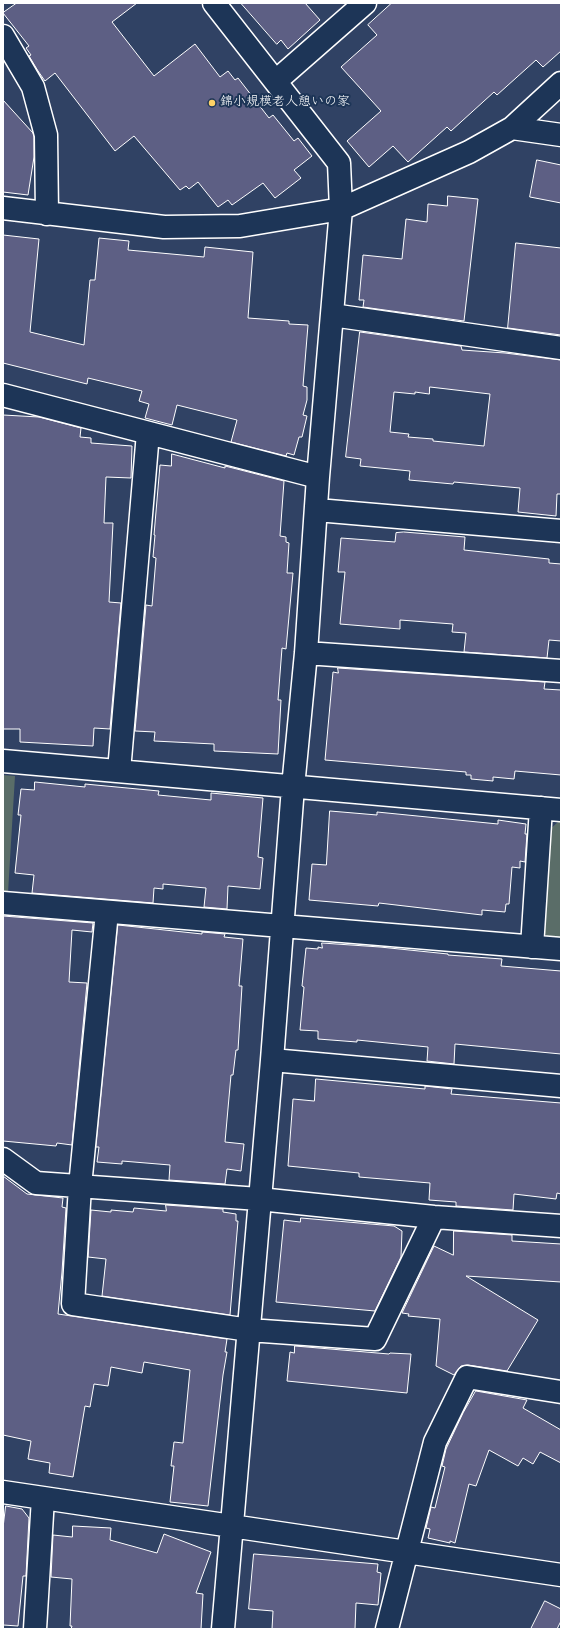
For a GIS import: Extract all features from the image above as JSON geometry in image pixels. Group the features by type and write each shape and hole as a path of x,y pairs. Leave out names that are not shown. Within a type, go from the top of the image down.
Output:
{"street":[{"path":"214,3 339,163 341,209 318,477 306,653 223,1629"},
{"path":"276,81 365,3"},
{"path":"3,36 33,87 46,135 47,214"},
{"path":"3,208 164,227 240,226 341,209 470,152 512,128 561,83"},
{"path":"512,128 561,135"},
{"path":"332,314 561,348"},
{"path":"3,395 318,477"},
{"path":"119,771 148,433"},
{"path":"316,510 561,531"},
{"path":"306,653 561,671"},
{"path":"3,761 551,809 532,947"},
{"path":"3,903 561,950"},
{"path":"106,912 80,1186 73,1304 249,1330 375,1339 434,1217"},
{"path":"272,1060 561,1086"},
{"path":"3,1159 36,1183 259,1200 434,1217 561,1226"},
{"path":"387,1629 435,1442 466,1377 561,1392"},
{"path":"3,1492 561,1575"},
{"path":"35,1629 43,1498"}],"green space":[{"path":"3,775 15,776 8,893 3,893"},
{"path":"558,822 561,822 561,939 548,938 542,930 548,831"}],"building":[{"path":"17,3 137,3 112,22 154,76 195,44 220,77 228,71 235,80 238,78 269,118 273,115 294,141 298,138 312,156 294,170 301,178 275,198 263,183 232,205 228,200 218,207 198,182 189,189 186,186 180,190 134,136 115,151 55,73 45,81 38,71 26,48 29,46 3,13"},
{"path":"241,3 305,3 320,20 288,49 281,40 277,44"},
{"path":"392,3 561,3 561,51 543,67 536,60 497,95 494,92 451,131 447,127 408,162 393,146 369,167 347,141 381,111 341,67 377,35 368,25"},
{"path":"3,100 33,133 34,157 28,195 3,192"},
{"path":"537,160 561,165 561,203 530,197"},
{"path":"448,196 478,199 464,321 363,307 364,300 359,300 363,255 402,259 406,219 427,222 428,204 447,206"},
{"path":"3,235 39,239 30,332 84,345 90,280 95,280 99,238 129,241 128,250 204,257 205,247 253,252 248,318 289,321 289,324 308,325 303,386 307,387 307,400 303,415 307,416 302,437 299,437 294,455 287,453 286,456 231,442 237,420 177,405 172,425 145,418 149,404 139,401 142,391 88,378 87,384 3,363"},
{"path":"516,243 561,248 561,335 508,328"},
{"path":"360,332 461,346 462,350 505,353 561,360 561,494 557,494 556,516 518,512 520,488 454,482 453,484 409,480 410,471 360,466 361,459 346,457","holes":["430,387 490,394 484,446 433,441 433,439 408,437 409,434 390,432 394,392 429,394"]},
{"path":"3,415 39,417 81,428 80,437 91,438 91,443 132,446 131,478 106,477 104,523 113,523 109,602 121,603 110,729 94,728 93,746 20,742 20,729 3,729"},
{"path":"172,454 284,481 280,536 286,537 286,542 289,543 287,573 293,573 286,649 282,648 278,700 281,700 278,754 214,751 214,744 154,741 155,732 135,731 146,605 152,606 156,558 153,557 154,535 160,465 171,466"},
{"path":"404,532 465,537 464,550 549,559 549,563 561,564 561,641 549,640 547,658 464,652 466,633 452,632 453,624 400,620 400,629 340,624 345,572 338,572 341,538 395,542 396,533"},
{"path":"338,668 545,682 544,689 561,690 561,775 515,771 514,779 493,777 493,781 471,779 471,775 466,775 466,772 325,760 333,672 338,673"},
{"path":"35,782 85,787 85,784 159,791 158,795 211,800 211,793 263,798 258,857 263,858 260,889 228,886 227,909 204,907 206,888 163,884 163,889 154,888 153,903 32,893 34,875 15,873 21,815 18,815 21,789 34,790"},
{"path":"330,811 377,815 377,812 498,824 498,820 526,824 525,834 527,834 525,862 520,861 520,868 512,867 509,904 506,904 505,912 482,910 482,915 379,903 378,906 309,900 312,864 326,865"},
{"path":"3,916 93,923 92,932 72,930 69,982 87,983 72,1145 57,1143 56,1146 3,1141"},
{"path":"118,925 202,934 202,932 225,934 224,937 243,939 239,986 242,986 238,1050 236,1050 233,1075 231,1075 225,1142 244,1144 241,1171 227,1169 225,1184 169,1180 170,1165 122,1161 122,1164 97,1162 99,1147 96,1147"},
{"path":"322,943 502,959 501,966 561,971 561,1054 455,1044 454,1064 427,1061 428,1047 357,1040 357,1042 318,1039 318,1031 300,1030 304,987 302,986 306,948 322,948"},
{"path":"316,1079 425,1089 425,1086 452,1089 451,1094 561,1103 561,1194 557,1193 556,1199 514,1194 513,1210 456,1206 456,1202 429,1200 430,1183 359,1177 359,1173 288,1166 293,1099 314,1101"},
{"path":"3,1176 27,1194 63,1198 62,1207 66,1208 58,1314 227,1339 225,1352 227,1352 208,1506 170,1502 174,1466 171,1466 174,1442 183,1443 190,1370 144,1362 142,1373 111,1367 108,1386 94,1384 90,1407 85,1406 73,1477 49,1473 50,1463 28,1459 31,1441 3,1435"},
{"path":"166,1205 223,1209 223,1212 236,1214 236,1221 238,1221 230,1315 102,1296 106,1259 88,1257 91,1210 133,1212 134,1208 166,1211"},
{"path":"301,1218 394,1226 402,1231 401,1257 375,1311 276,1302 284,1220 300,1222"},
{"path":"454,1231 512,1235 512,1241 561,1244 561,1282 466,1276 538,1320 507,1371 468,1365 461,1366 454,1375 436,1366 440,1319 408,1316 409,1314 402,1313 434,1246 453,1255"},
{"path":"295,1346 389,1354 411,1354 407,1393 287,1381 290,1352 294,1353"},
{"path":"476,1391 527,1400 523,1408 561,1430 561,1463 540,1452 533,1464 523,1458 518,1466 489,1450 476,1486 469,1484 455,1543 428,1538 430,1529 426,1528 431,1507 435,1508 445,1467 442,1466 446,1449 463,1413"},
{"path":"6,1506 22,1509 29,1518 26,1576 23,1576 18,1626 3,1625 3,1528"},
{"path":"73,1526 111,1528 110,1540 157,1553 164,1534 211,1552 196,1593 203,1594 201,1629 71,1629 72,1579 51,1577 53,1535 72,1537"},
{"path":"254,1554 378,1564 377,1572 381,1573 378,1605 356,1603 355,1629 272,1629 273,1611 249,1609"},
{"path":"545,1601 561,1609 561,1621 557,1629 531,1629"}],"place":[{"name":"錦小規模老人憩いの家","path":"212,103"}]}
